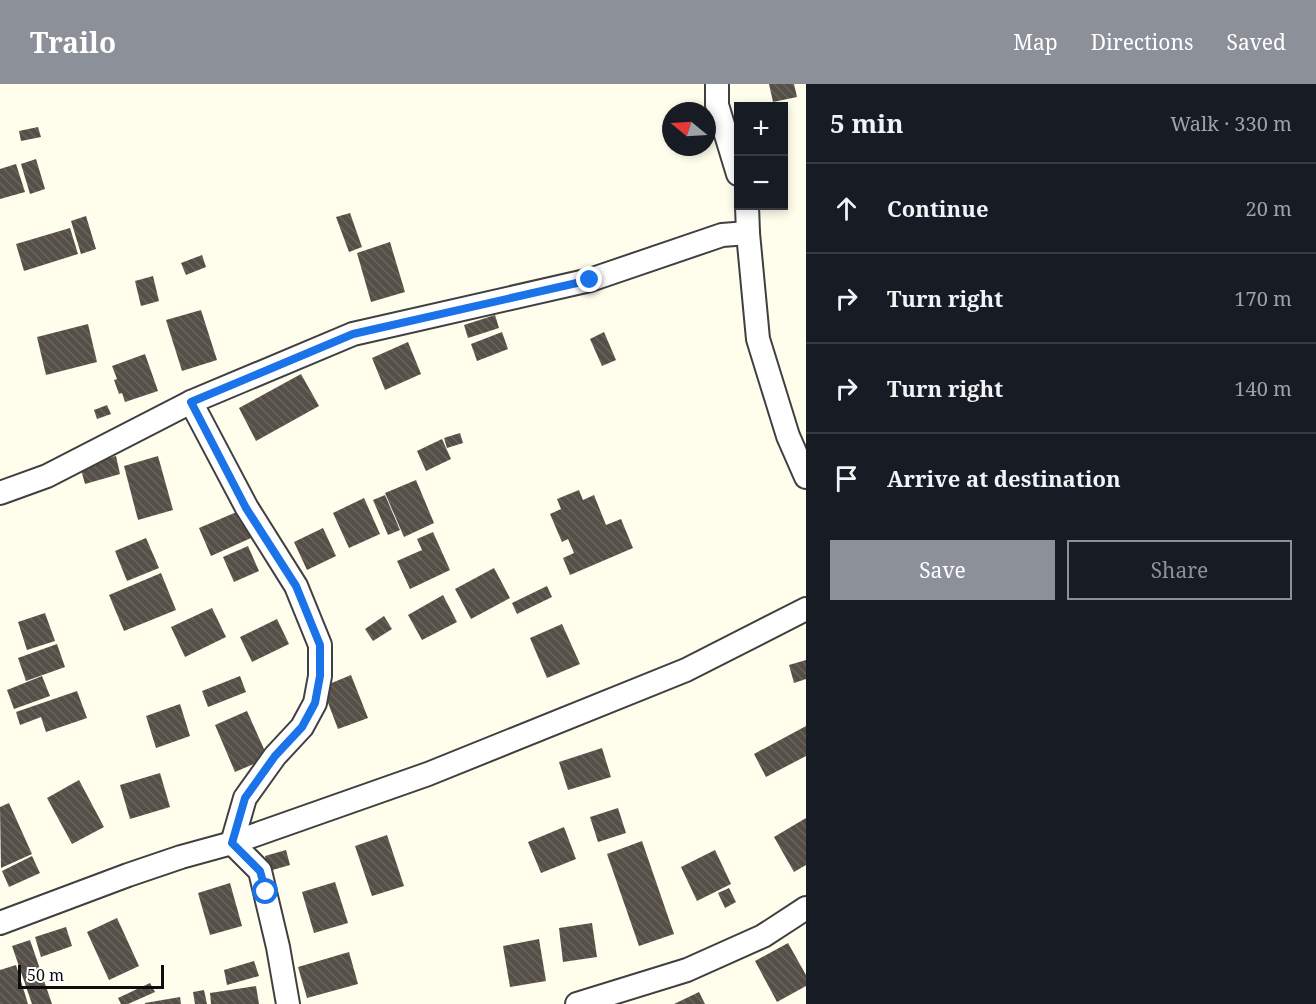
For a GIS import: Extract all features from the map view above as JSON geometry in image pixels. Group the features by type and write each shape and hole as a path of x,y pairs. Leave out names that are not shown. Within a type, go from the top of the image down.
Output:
{"street":[{"path":"717,84 717,105 734,161"},
{"path":"747,210 758,339 788,436 806,477"},
{"path":"0,493 46,476 191,402 353,334 590,280 722,235 748,233"},
{"path":"191,402 246,508 296,586 320,645 320,676 315,703 302,727 275,756 245,798 232,843"},
{"path":"0,923 128,875 232,843 428,774 675,674 806,609"},
{"path":"232,843 260,871 278,946 288,1004"},
{"path":"577,1004 687,970 763,936 806,908"}],"building":[{"path":"769,84 794,84 797,97 773,102"},
{"path":"38,127 41,137 21,141 19,131"},
{"path":"36,159 45,189 30,194 21,164"},
{"path":"16,164 25,192 0,199 0,169"},
{"path":"350,213 362,247 349,252 336,217"},
{"path":"86,216 96,249 81,254 71,221"},
{"path":"70,228 78,254 24,271 16,244"},
{"path":"390,242 405,292 371,302 357,253"},
{"path":"202,255 206,267 186,275 181,263"},
{"path":"153,276 159,301 141,306 135,281"},
{"path":"201,310 217,360 182,371 166,320"},
{"path":"495,315 499,328 468,338 464,325"},
{"path":"88,324 97,362 46,375 37,337"},
{"path":"502,332 508,349 477,361 471,344"},
{"path":"604,332 616,360 602,366 590,339"},
{"path":"408,342 421,374 385,390 372,358"},
{"path":"145,354 158,391 125,402 122,393 119,394 112,366"},
{"path":"301,374 319,406 256,441 239,408"},
{"path":"107,405 111,414 97,419 94,410"},
{"path":"460,433 463,443 447,448 444,438"},
{"path":"442,439 451,459 426,471 417,451"},
{"path":"116,456 120,474 85,484 80,466"},
{"path":"158,456 173,510 138,520 124,466"},
{"path":"416,480 434,523 404,537 385,493"},
{"path":"579,490 583,500 594,495 606,525 621,519 633,548 570,575 563,558 574,553 568,539 562,542 550,514 561,509 557,499"},
{"path":"385,495 400,530 388,535 373,500"},
{"path":"364,498 380,534 349,548 333,513"},
{"path":"239,511 251,538 211,556 199,528"},
{"path":"323,528 336,556 307,570 294,542"},
{"path":"433,532 450,570 410,589 397,561 422,550 417,539"},
{"path":"146,538 159,568 127,581 115,551"},
{"path":"248,546 259,571 234,582 223,557"},
{"path":"494,568 510,598 471,619 455,589"},
{"path":"161,573 176,610 124,631 109,595"},
{"path":"547,586 552,597 517,614 512,603"},
{"path":"443,595 457,622 422,640 408,615"},
{"path":"212,608 226,637 185,657 171,627"},
{"path":"45,613 55,641 27,650 18,622"},
{"path":"384,616 392,629 373,641 365,629"},
{"path":"277,619 289,644 252,662 240,637"},
{"path":"562,624 580,664 547,678 530,638"},
{"path":"57,644 65,667 26,681 18,658"},
{"path":"806,660 806,679 794,683 789,665"},
{"path":"351,675 368,718 338,729 322,687"},
{"path":"42,676 50,696 14,709 7,690"},
{"path":"240,676 246,692 208,707 202,691"},
{"path":"77,691 87,718 46,732 41,717 20,725 16,712"},
{"path":"180,704 190,736 156,748 146,716"},
{"path":"247,711 268,758 235,772 215,725"},
{"path":"806,726 806,756 766,777 754,754"},
{"path":"602,748 611,777 568,790 559,762"},
{"path":"160,773 170,807 130,819 120,785"},
{"path":"79,780 104,827 72,844 47,798"},
{"path":"9,803 32,854 1,868 0,807"},
{"path":"618,808 626,833 598,842 590,817"},
{"path":"806,818 806,865 794,872 774,837"},
{"path":"564,827 576,859 541,873 528,842"},
{"path":"387,835 404,886 372,896 355,846"},
{"path":"642,841 674,934 639,946 607,854"},
{"path":"286,850 290,865 269,871 265,856"},
{"path":"715,850 731,884 697,901 681,867"},
{"path":"32,856 40,873 9,887 2,871"},
{"path":"335,882 348,923 314,933 302,892"},
{"path":"230,883 242,926 210,935 198,893"},
{"path":"729,888 736,902 725,908 718,893"},
{"path":"117,918 139,966 109,980 87,932"},
{"path":"592,923 597,957 563,962 559,928"},
{"path":"66,927 72,946 41,957 35,937"},
{"path":"539,939 546,981 510,987 503,946"},
{"path":"30,940 52,1004 32,1004 12,946"},
{"path":"788,943 806,975 806,986 777,1002 755,961"},
{"path":"349,952 358,984 307,998 298,967"},
{"path":"254,961 259,976 227,985 224,970"},
{"path":"16,965 28,1004 0,1004 0,970"},
{"path":"150,983 155,992 128,1004 121,1004 118,998"},
{"path":"256,986 259,1004 211,1004 210,993"},
{"path":"204,990 207,1004 195,1004 193,992"},
{"path":"699,992 705,1004 674,1004"},
{"path":"180,997 181,1004 145,1004 145,1003"}],"route":[{"path":"266,892 260,871 232,843 245,798 262,772 302,727 315,703 320,676 320,645 296,586 246,508 191,402 353,334 590,280"}]}
